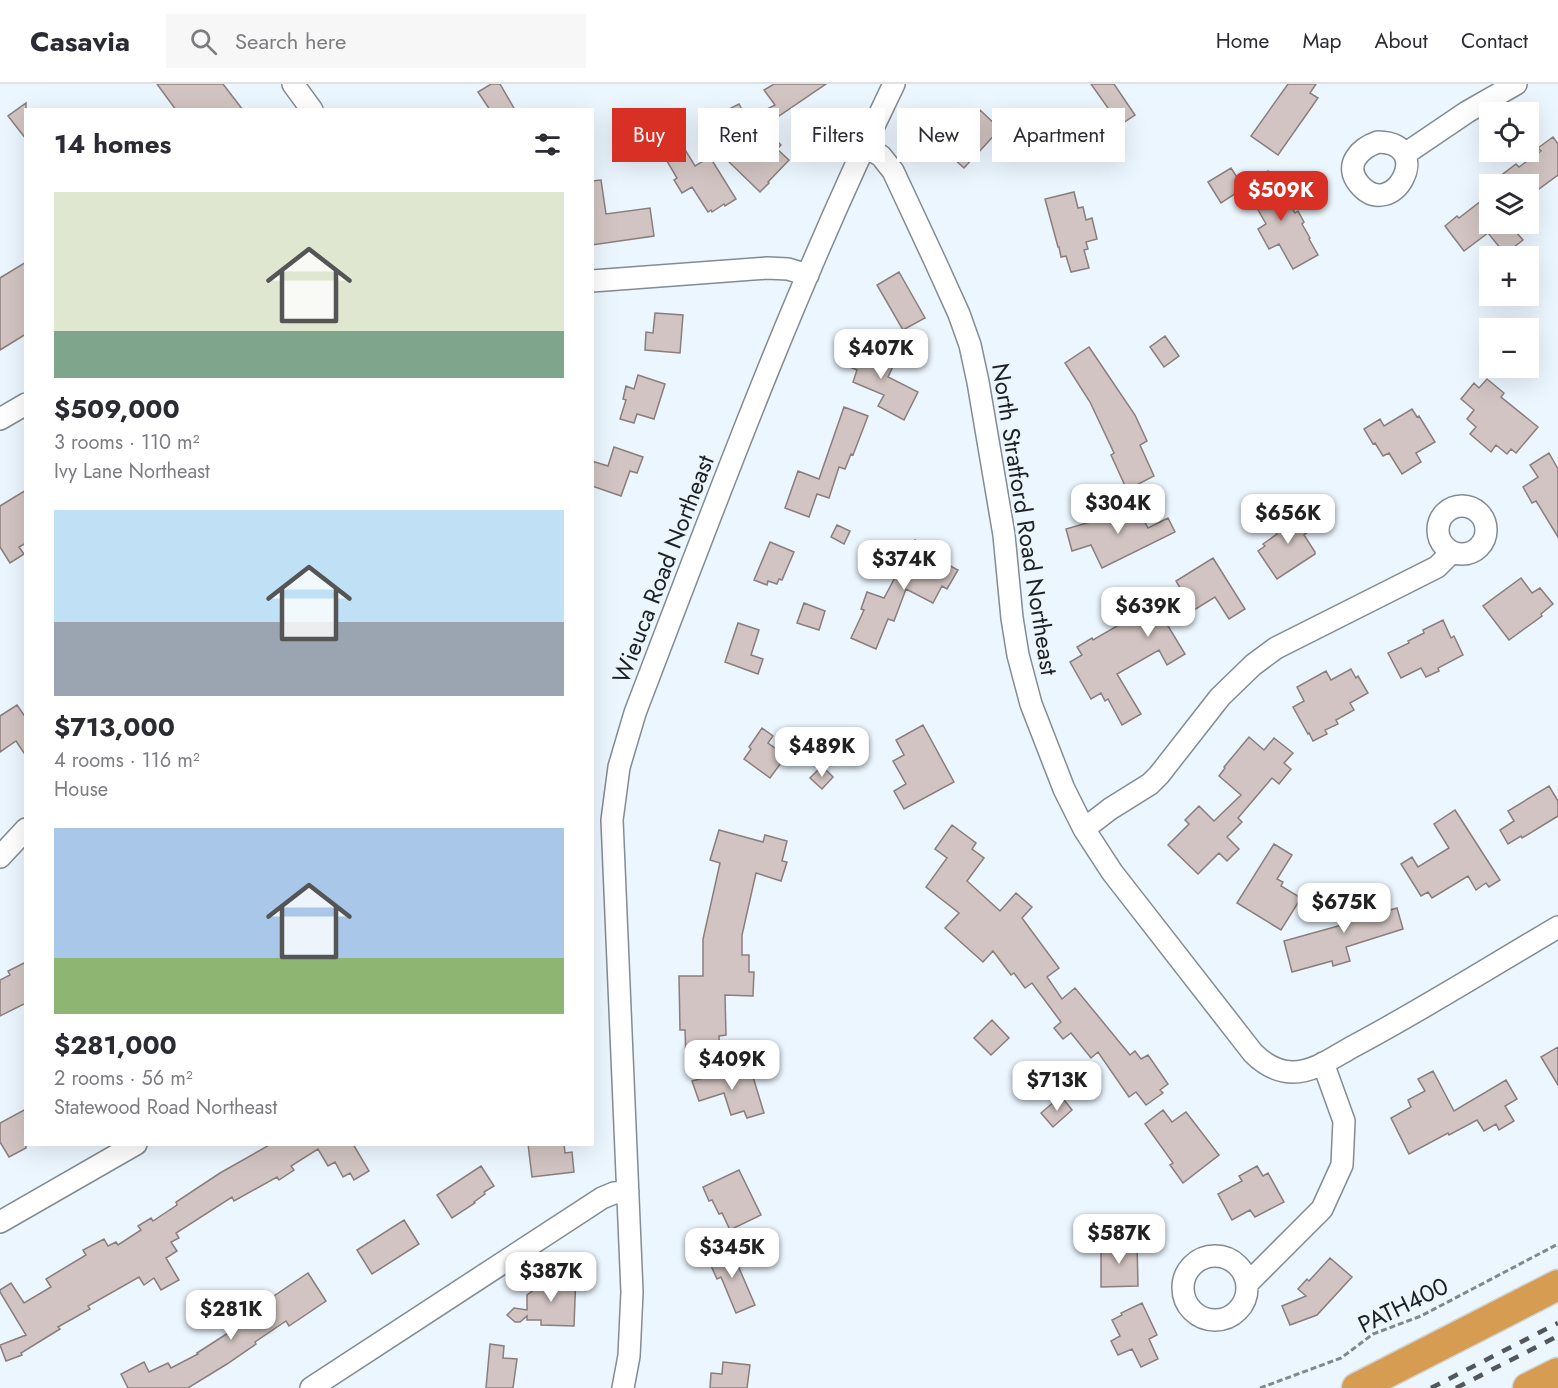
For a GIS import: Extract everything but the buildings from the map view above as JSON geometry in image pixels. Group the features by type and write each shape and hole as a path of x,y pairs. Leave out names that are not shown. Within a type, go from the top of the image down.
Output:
{"highway":[{"path":"1357,1388 1558,1285"},
{"path":"1528,1388 1558,1373"}],"street":[{"path":"293,84 311,108"},
{"name":"Wieuca Road Northeast","path":"882,108 894,84"},
{"path":"1405,154 1467,112 1516,84"},
{"name":"North Stratford Road Northeast","path":"885,161 893,171 945,282 970,345 1004,535 1018,655 1031,704 1064,789 1084,829 1113,872 1253,1053 1275,1069 1292,1072 1310,1070 1371,1037 1558,927"},
{"name":"Wieuca Road Northeast","path":"623,1388 629,1356 632,1292 628,1192 602,822 635,713 756,399 857,162"},
{"path":"594,281 767,267 788,269 808,276"},
{"path":"0,419 24,405"},
{"path":"1084,829 1110,809 1150,784 1220,697 1253,665 1276,648 1437,567 1452,552"},
{"path":"0,857 24,831"},
{"path":"1247,1284 1322,1209 1342,1164 1344,1121 1323,1063"},
{"path":"0,1222 133,1146"},
{"path":"311,1388 602,1198 614,1193 628,1192"}],"path":[{"name":"PATH400","path":"1260,1388 1341,1358 1373,1334 1421,1316 1558,1244"}],"railway":[{"path":"1431,1388 1558,1323"},
{"path":"1456,1388 1558,1336"}]}
